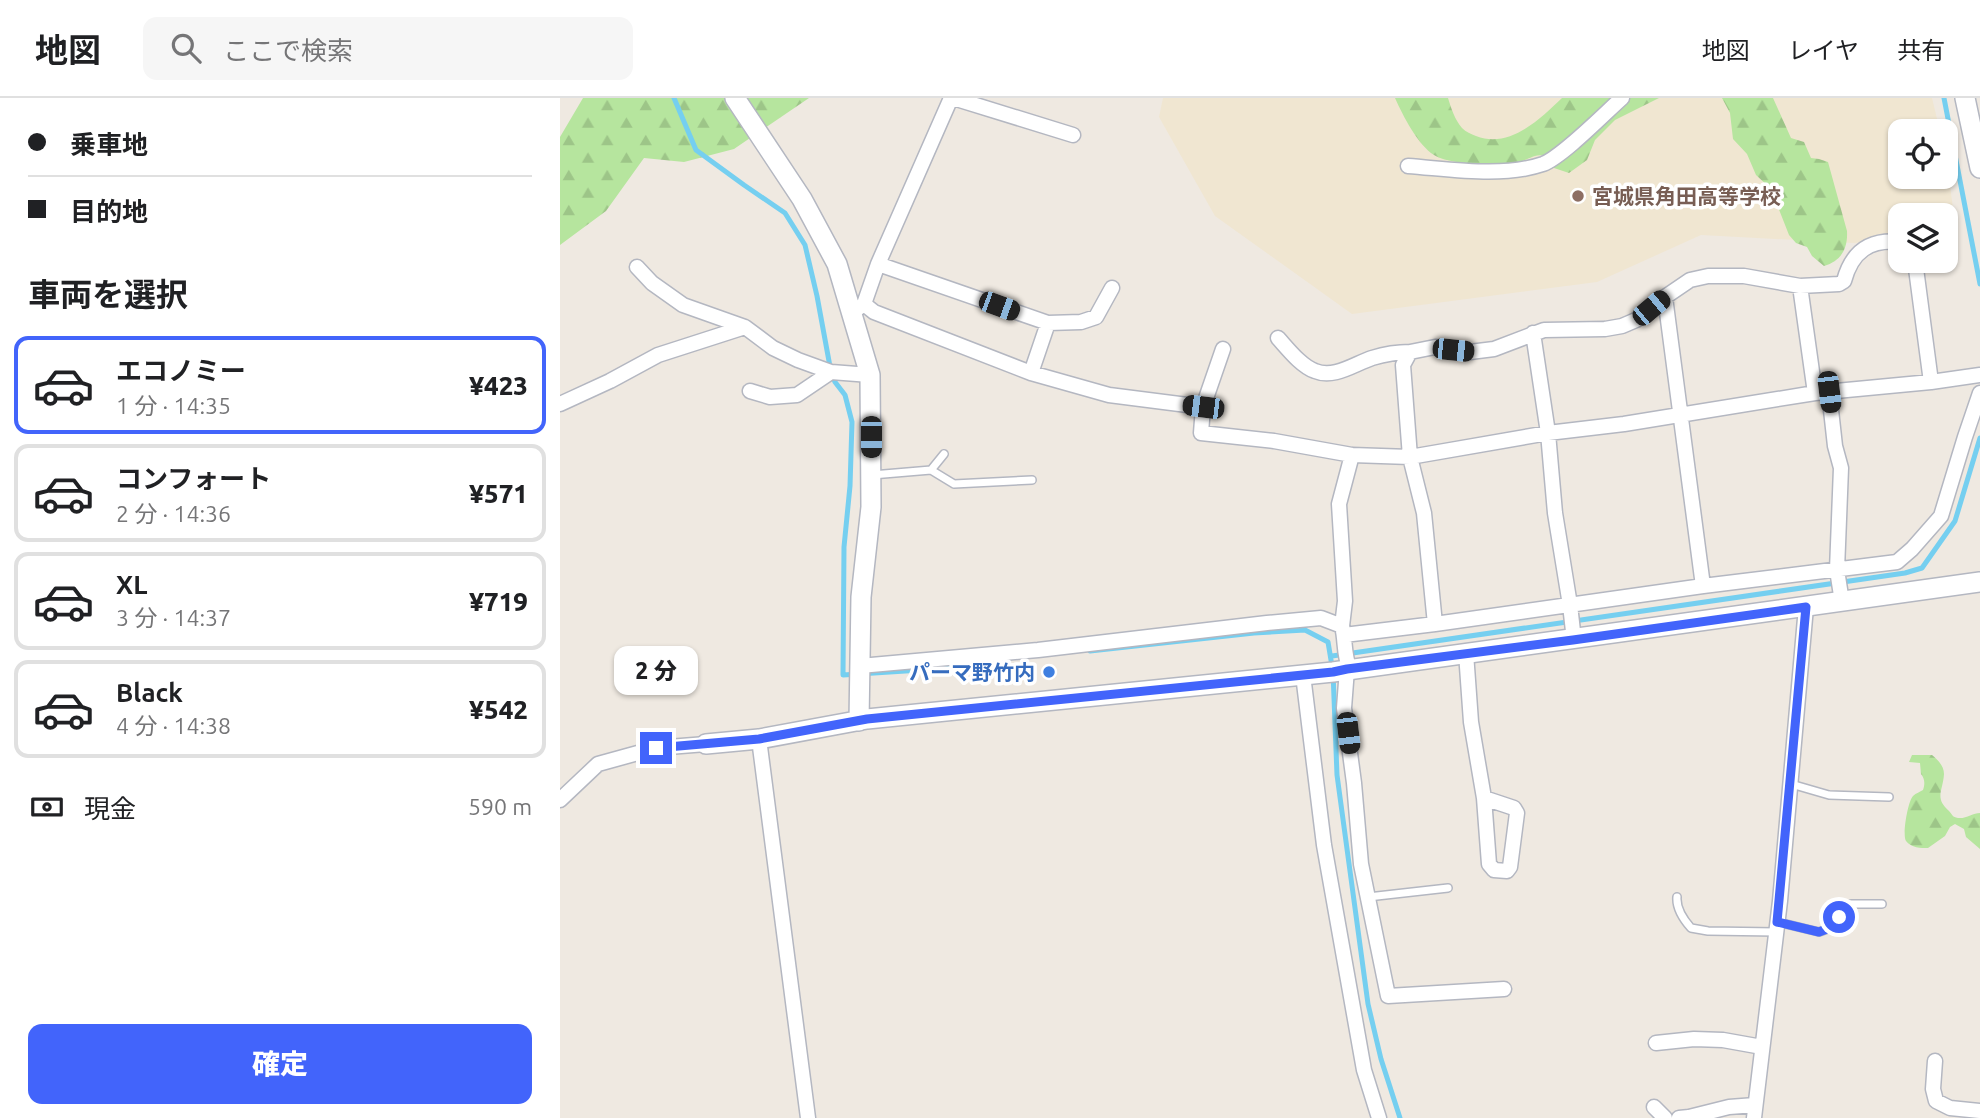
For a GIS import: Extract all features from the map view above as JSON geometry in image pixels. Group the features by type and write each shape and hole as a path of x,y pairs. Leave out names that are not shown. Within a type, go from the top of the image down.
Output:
{"street":[{"path":"735,98 802,199 858,308 870,375 871,475 871,507 861,597 859,720"},
{"path":"858,308 952,98 1073,135"},
{"path":"1408,166 1500,172 1544,164 1622,98"},
{"path":"1965,98 1980,168"},
{"path":"1278,338 1312,371 1327,375 1396,352 1435,347 1470,352 1494,349 1533,333 1555,329 1605,329 1622,326 1636,320 1690,280 1708,276 1744,276 1800,286 1843,283 1858,252 1870,246 1888,244"},
{"path":"878,264 1048,323 1081,322 1096,317 1112,288"},
{"path":"636,267 652,283 683,305 746,327 773,348 798,360 831,372 870,375"},
{"path":"1917,273 1931,382"},
{"path":"1800,286 1841,468 1837,570 1842,602"},
{"path":"1665,296 1703,586"},
{"path":"858,308 1031,373 1109,395 1203,407"},
{"path":"1031,373 1048,323"},
{"path":"560,404 659,355 746,327"},
{"path":"1533,333 1573,640"},
{"path":"1223,349 1203,407 1201,433 1274,441 1352,455 1410,457 1548,433 1822,392 1980,375"},
{"path":"1410,352 1403,365 1410,457 1424,513 1435,624"},
{"path":"750,391 770,397 797,395 831,372"},
{"path":"860,666 1038,650 1321,618 1343,631 1435,624 1897,562 1912,550 1941,516 1980,393"},
{"path":"1352,455 1339,504 1345,601 1344,655 1348,669 1344,708 1361,864 1388,996 1504,989"},
{"path":"560,800 598,764 656,748 759,739 859,720 1333,672 1980,582"},
{"path":"1679,1118 1730,1107 1754,1111 1776,927 1806,607"},
{"path":"1466,653 1471,722 1485,798 1489,864 1494,870 1507,871 1510,867 1517,813 1514,808 1485,798"},
{"path":"1303,675 1326,858 1364,1070 1379,1118"},
{"path":"759,739 808,1118"},
{"path":"1656,1043 1695,1039 1762,1046"},
{"path":"1935,1061 1933,1089 1936,1101 1950,1108 1980,1111"}],"lane":[{"path":"930,470 944,454"},
{"path":"871,475 930,470 954,484 1032,480"},
{"path":"1790,784 1829,795 1889,797"},
{"path":"1368,897 1448,888"},
{"path":"1677,897 1681,914 1692,928 1708,931 1776,927 1819,932 1832,927 1851,904 1882,904"}],"shaded area":[{"name":"宮城県角田高等学校","path":"1163,98 1932,98 1937,119 1888,119 1888,189 1950,189 1952,203 1888,203 1888,239 1854,243 1701,235 1597,282 1352,314 1215,216 1159,117"}],"green space":[{"path":"583,98 809,98 734,149 684,162 644,158 606,211 560,245 560,137"},
{"path":"1395,98 1448,98 1455,118 1467,132 1489,139 1501,139 1524,130 1562,98 1659,98 1615,120 1595,140 1587,160 1569,173 1551,167 1545,155 1515,163 1473,164 1434,155 1417,137"},
{"path":"1722,98 1773,98 1791,138 1804,142 1811,158 1828,162 1847,231 1845,249 1835,261 1824,266 1812,256 1807,247 1796,243 1789,235 1771,189 1756,175 1747,154 1733,139 1730,113"},
{"path":"1912,755 1932,755 1940,763 1944,774 1940,794 1942,802 1956,818 1980,813 1980,849 1966,837 1964,829 1955,824 1945,836 1928,848 1919,848 1906,841 1905,825 1909,804 1913,796 1923,790 1924,784 1920,763 1909,762"}],"waterway":[{"path":"674,98 696,150 785,213 805,245 831,372 845,395 852,422 844,547 843,675 921,670 1007,660"},
{"path":"1944,98 1980,284"},
{"path":"1332,656 1905,573 1922,568 1955,521 1980,438"},
{"path":"1090,651 1305,630 1328,642 1333,672 1337,775 1368,1004 1381,1059 1400,1118"}],"place":[{"name":"宮城県角田高等学校","path":"1578,196"},
{"name":"パーマ野竹内","path":"1049,672"}],"route":[{"path":"656,748 759,739 867,719 1350,670 1806,607 1777,922 1819,932 1832,927 1839,917"}]}
